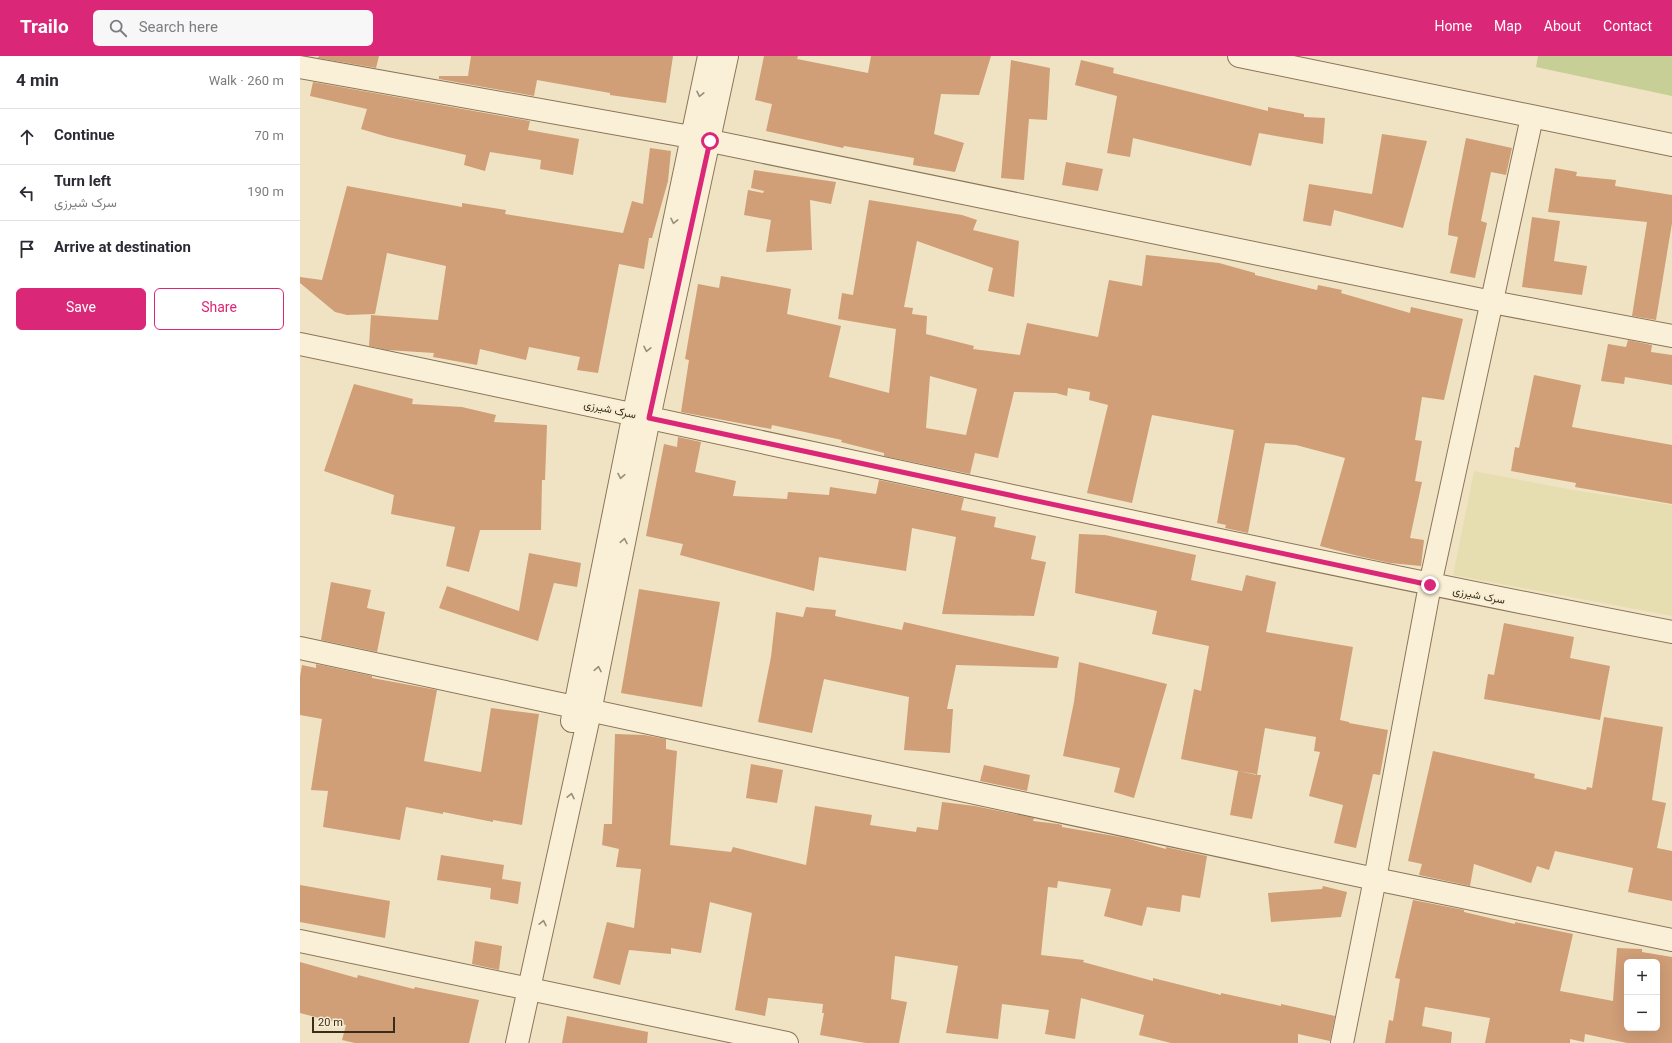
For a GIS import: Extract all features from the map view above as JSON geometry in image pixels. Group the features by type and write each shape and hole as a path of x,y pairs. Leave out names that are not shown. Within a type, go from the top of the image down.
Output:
{"street":[{"path":"700,139 709,56"},
{"path":"503,1043 522,988 582,709 641,416 700,139 726,56"},
{"path":"1239,56 1672,145"},
{"path":"300,68 700,139 1492,302 1672,336"},
{"path":"1342,1043 1375,879 1430,585 1532,117"},
{"name":"سرک شیرزی","path":"300,344 1430,585 1672,632"},
{"path":"300,648 1375,879 1672,940"},
{"path":"300,941 787,1043"},
{"path":"517,1043 522,988"}],"shaded area":[{"path":"1474,471 1573,490 1672,505 1672,616 1453,575"}],"green space":[{"path":"1538,56 1672,56 1672,96 1536,67"}],"building":[{"path":"319,56 379,56 376,68 318,58"},
{"path":"471,56 673,56 666,103 610,95 610,93 537,80 534,96 439,79 439,76 468,76"},
{"path":"764,56 798,56 797,59 868,73 871,56 991,56 979,95 941,94 934,134 964,143 955,172 913,165 914,158 844,146 843,148 766,131 772,104 755,100"},
{"path":"1011,60 1050,68 1047,120 1029,119 1024,180 1001,178"},
{"path":"1081,60 1114,68 1113,73 1268,111 1268,107 1304,114 1304,117 1325,118 1323,144 1259,133 1251,166 1133,138 1130,157 1107,153 1117,96 1075,85"},
{"path":"313,82 530,121 528,130 579,139 573,175 540,169 541,160 490,152 485,171 464,165 466,155 388,137 361,129 367,109 310,96"},
{"path":"1382,134 1427,141 1403,228 1334,210 1331,226 1303,221 1309,184 1372,194"},
{"path":"1466,138 1512,148 1506,175 1491,172 1481,221 1487,223 1475,278 1450,273 1458,237 1448,235 1449,224"},
{"path":"650,148 671,151 668,181 652,238 649,238 644,269 619,264 598,373 577,370 580,357 529,347 526,360 480,349 477,365 433,357 434,353 387,350 369,346 371,315 438,320 446,266 387,253 375,314 347,315 335,312 300,283 300,277 322,280 347,186 462,207 462,203 506,210 505,214 623,233 632,201 643,204"},
{"path":"1066,162 1103,169 1098,191 1062,185"},
{"path":"1555,168 1577,172 1576,176 1616,180 1615,186 1672,195 1672,223 1656,320 1632,316 1647,222 1548,212"},
{"path":"754,170 836,182 831,204 810,200 812,250 766,252 771,220 744,215 748,190 763,193 764,191 751,188"},
{"path":"869,200 962,215 977,220 973,230 1019,241 1014,297 988,291 993,268 917,241 904,307 913,308 912,314 927,316 926,334 974,346 973,349 1020,355 1027,323 1098,337 1109,280 1142,286 1146,255 1219,263 1255,273 1255,275 1317,290 1318,285 1342,290 1341,293 1410,313 1411,307 1463,319 1444,400 1422,397 1415,440 1422,441 1415,481 1422,482 1410,538 1424,540 1421,566 1390,563 1320,546 1345,458 1296,445 1265,443 1248,533 1225,528 1226,525 1217,523 1234,430 1152,415 1132,503 1087,493 1108,405 1089,400 1090,392 1068,388 1067,396 1056,393 1014,392 998,458 975,453 970,474 884,456 884,453 841,442 842,440 772,425 771,429 681,412 689,360 685,359 698,284 719,288 721,276 791,289 787,314 841,326 829,377 889,393 896,329 838,319 842,293 853,295","holes":["930,376 977,389 966,435 926,428"]},
{"path":"1532,217 1560,221 1554,261 1587,266 1582,295 1522,287"},
{"path":"1628,340 1652,345 1651,352 1672,355 1672,385 1625,377 1624,384 1601,381 1608,344 1626,347"},
{"path":"1534,375 1581,385 1572,427 1672,445 1672,504 1575,487 1576,483 1511,471 1515,447 1519,448"},
{"path":"354,384 413,399 412,404 462,407 496,415 494,422 547,425 545,480 542,480 541,530 480,530 469,572 446,566 455,527 391,514 394,495 324,471"},
{"path":"678,437 701,442 695,472 736,481 733,496 787,499 788,492 829,495 830,487 876,494 879,480 964,498 961,510 996,517 994,527 1036,536 1031,559 1046,562 1034,616 942,614 956,537 912,528 906,571 819,557 814,591 680,555 683,544 646,536 664,444 677,447"},
{"path":"1079,534 1105,535 1196,555 1191,580 1242,591 1246,575 1276,582 1266,632 1353,647 1340,720 1388,730 1380,775 1373,774 1356,848 1334,843 1343,805 1309,796 1320,752 1314,751 1316,737 1265,728 1257,775 1181,759 1194,689 1201,691 1209,646 1152,634 1157,611 1075,593"},
{"path":"529,553 581,563 577,587 554,583 538,641 439,608 447,586 519,611"},
{"path":"331,582 371,590 367,608 385,612 377,652 321,640"},
{"path":"639,589 720,602 702,707 621,693"},
{"path":"806,607 836,610 835,616 902,630 904,622 1059,657 1057,668 956,665 947,709 953,709 950,753 904,750 909,697 824,679 812,733 758,722 771,657 776,612 803,617"},
{"path":"1504,623 1574,637 1570,658 1610,666 1600,720 1484,699 1488,674 1494,675"},
{"path":"1079,662 1167,684 1134,798 1114,792 1120,768 1063,756 1074,702"},
{"path":"316,664 372,676 372,678 437,690 424,761 481,772 491,708 539,714 522,825 493,820 493,822 443,812 443,814 406,807 400,840 323,827 328,791 311,790 322,719 300,715 300,677 302,665 316,668"},
{"path":"1604,717 1663,727 1652,800 1666,803 1657,848 1672,851 1672,901 1628,892 1633,868 1555,851 1549,870 1537,866 1531,883 1474,864 1470,886 1419,875 1422,864 1408,861 1433,751 1535,774 1534,778 1586,790 1587,787 1592,788"},
{"path":"615,734 644,735 666,739 666,749 677,751 670,845 731,852 733,847 806,865 815,806 872,815 870,825 916,832 917,827 938,830 942,802 975,806 1034,818 1033,821 1058,824 1062,825 1062,827 1126,838 1166,849 1166,847 1207,856 1200,898 1182,895 1180,912 1147,907 1142,926 1104,916 1111,889 1058,881 1057,888 1048,887 1041,955 1084,960 1083,962 1153,981 1153,978 1221,995 1221,993 1281,1006 1281,1004 1335,1016 1330,1041 1298,1034 1298,1043 1171,1043 1139,1035 1144,1015 1081,998 1075,1039 1045,1034 1049,1010 1002,1004 998,1039 946,1033 958,966 895,956 891,999 907,1002 899,1043 866,1043 820,1035 824,1013 822,1013 823,1004 768,998 765,1016 735,1010 752,913 710,902 701,953 671,948 671,954 629,950 620,985 593,978 607,922 634,928 641,869 616,867 619,849 602,845 604,824 612,824"},
{"path":"751,764 783,770 777,803 746,798"},
{"path":"984,765 1030,775 1027,791 980,781"},
{"path":"1238,771 1261,775 1252,819 1230,815"},
{"path":"441,855 504,865 502,879 521,882 518,904 490,899 491,888 437,880"},
{"path":"300,885 390,901 385,938 300,922"},
{"path":"1323,886 1347,892 1341,917 1271,922 1268,893 1322,889"},
{"path":"1413,900 1464,910 1464,912 1515,924 1515,922 1573,934 1560,991 1613,1001 1617,948 1642,949 1642,952 1672,957 1672,1043 1627,1043 1585,1034 1584,1042 1570,1039 1570,1043 1485,1043 1490,1018 1425,1007 1422,1026 1452,1032 1451,1043 1385,1043 1389,1020 1393,1021 1400,979 1395,978"},
{"path":"475,941 502,946 499,970 472,964"},
{"path":"300,962 357,978 358,975 414,989 415,987 479,1000 469,1043 355,1043 342,1040 346,1025 300,1013"},
{"path":"567,1016 648,1032 647,1043 562,1043"}],"route":[{"path":"710,141 649,418 1430,585"}]}
